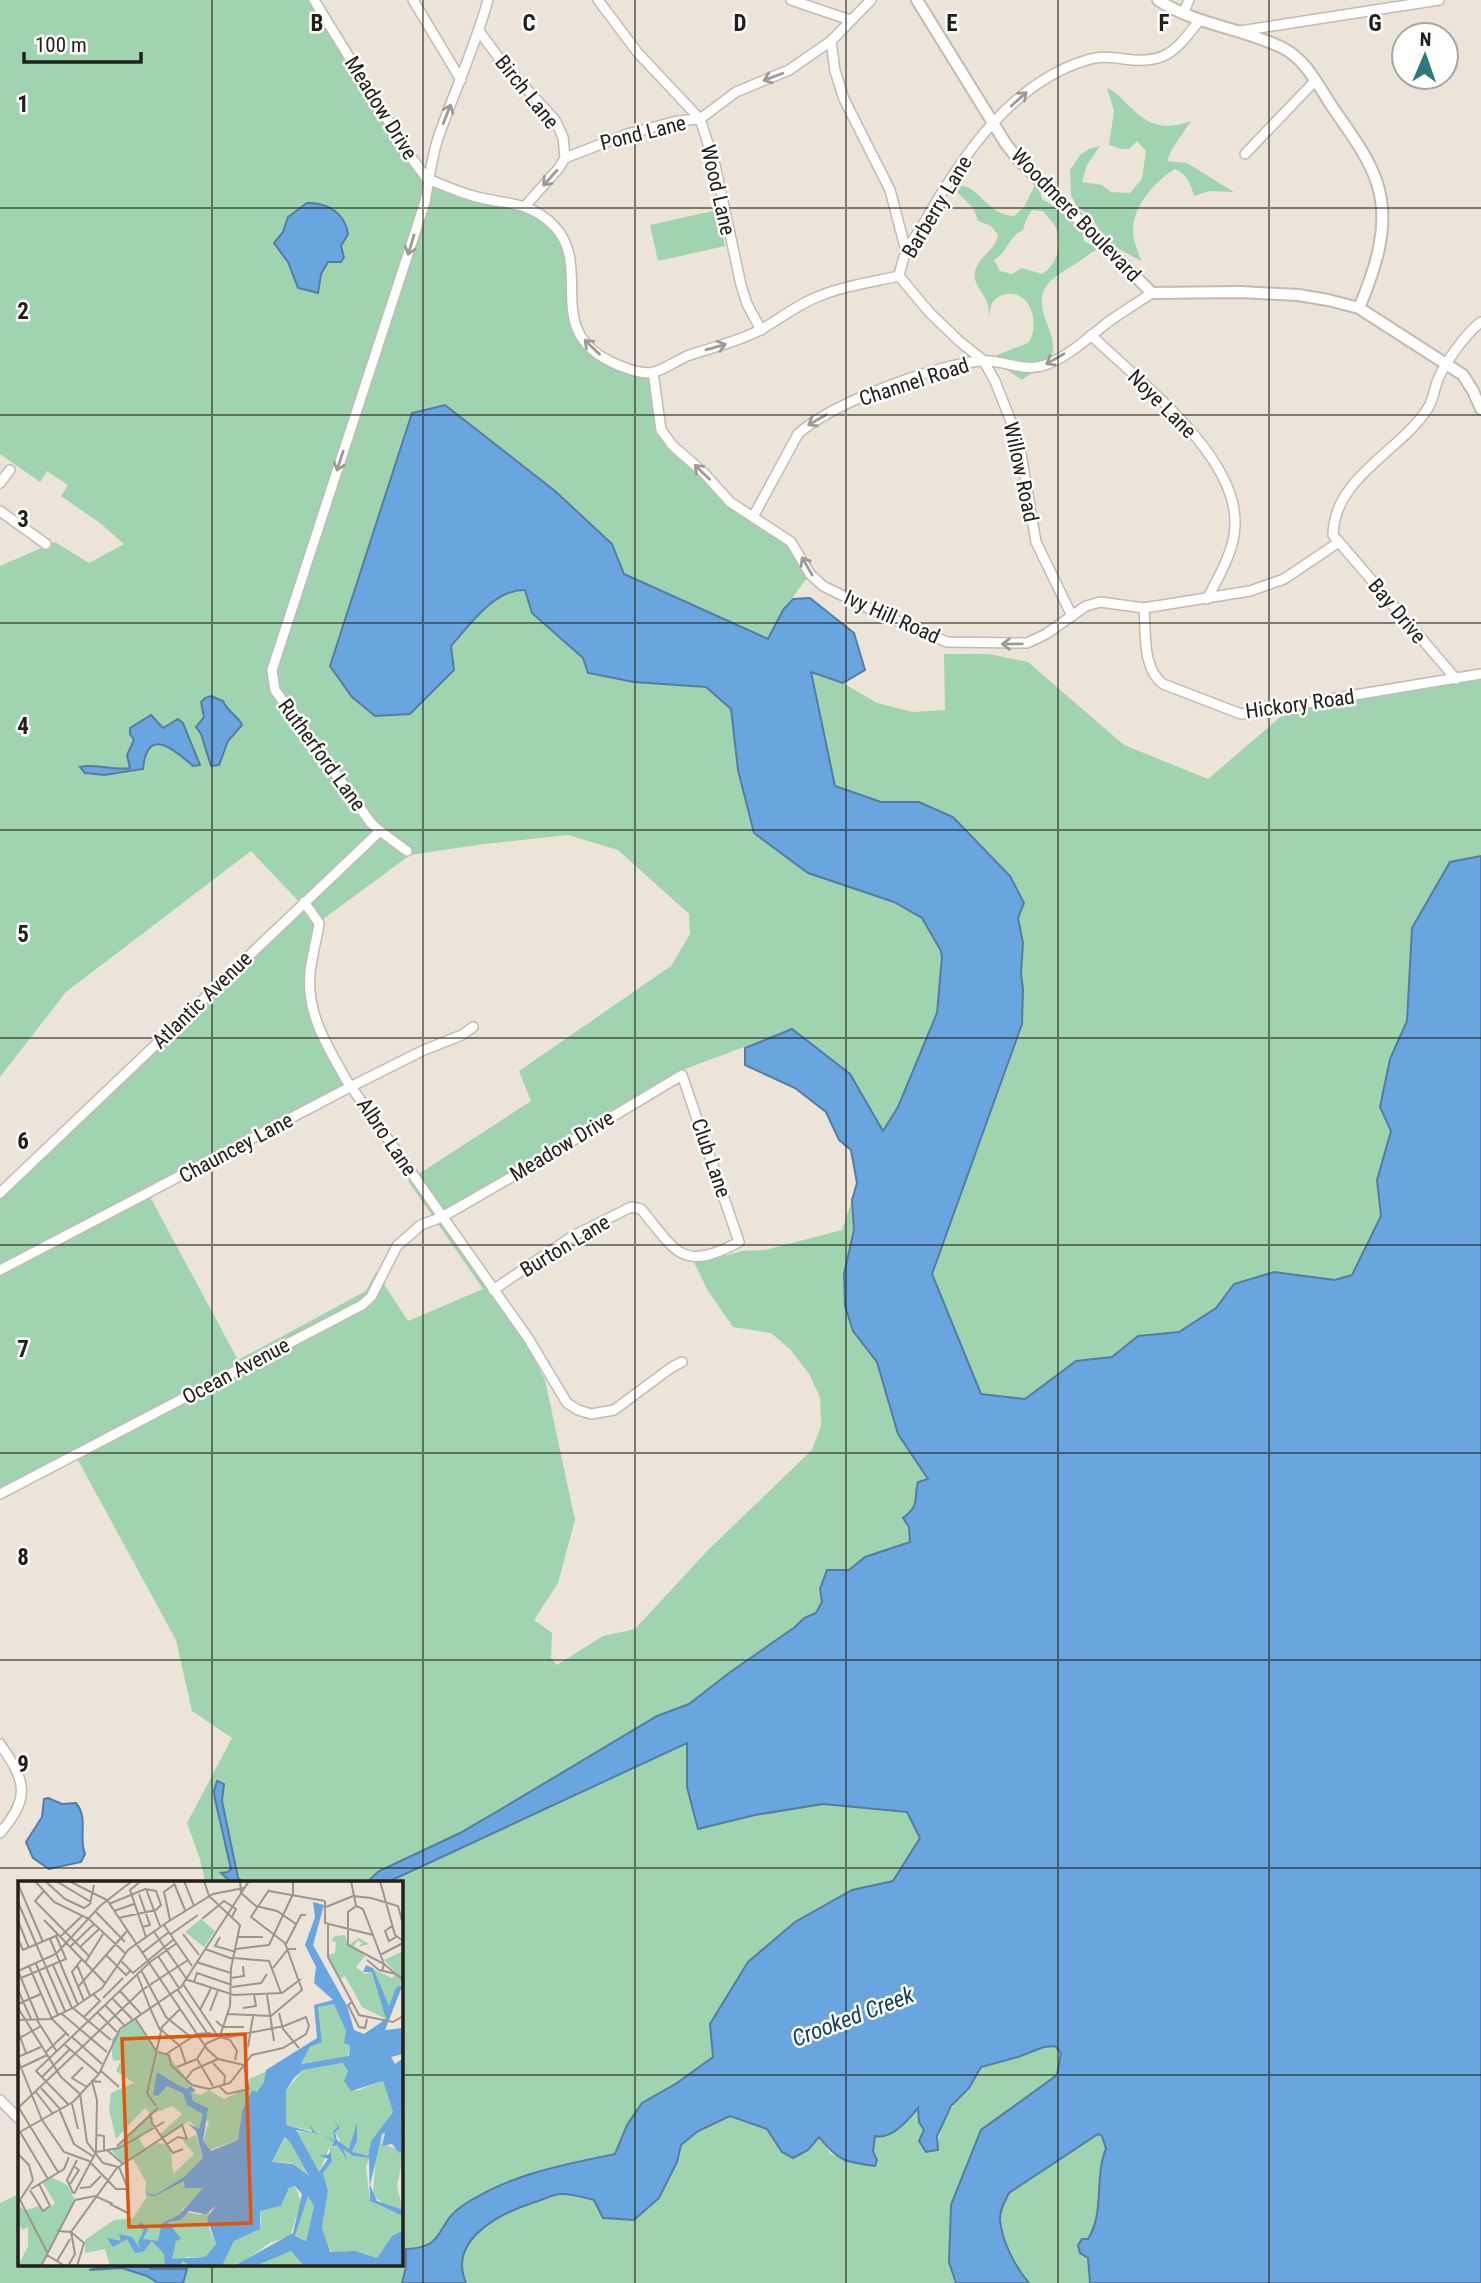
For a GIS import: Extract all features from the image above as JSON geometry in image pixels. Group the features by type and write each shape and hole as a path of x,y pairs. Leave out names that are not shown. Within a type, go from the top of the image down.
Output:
{"street":[{"name":"Meadow Drive","path":"314,0 427,180"},
{"path":"413,0 461,80"},
{"path":"488,0 479,31 437,140 427,180 476,197 526,205 552,223 567,244 571,310 581,337 613,363 633,371 653,372"},
{"name":"Wood Lane","path":"598,0 638,53 700,119 715,165 741,285 747,304 761,330"},
{"path":"791,0 850,20"},
{"name":"Pond Lane","path":"565,158 627,134 677,121 700,119 736,92 782,74 831,41 871,0"},
{"name":"Woodmere Boulevard","path":"916,0 1017,158 1152,293 1240,292 1298,295 1359,308 1463,375 1481,409"},
{"path":"1158,0 1199,21 1275,45 1291,53 1315,81 1365,158 1377,180 1380,194 1380,242 1374,273 1359,308"},
{"path":"1183,14 1189,0"},
{"path":"1235,32 1439,0"},
{"name":"Barberry Lane","path":"653,372 761,330 818,296 899,276 906,251 955,172 994,124 1027,92 1064,69 1089,59 1103,57 1158,60 1177,48 1199,21"},
{"name":"Birch Lane","path":"479,31 502,62 555,120 563,137 565,158"},
{"path":"831,41 835,71 844,99 890,190 906,251"},
{"path":"1245,155 1315,81"},
{"path":"526,205 565,158"},
{"name":"Rutherford Lane","path":"380,831 289,711 275,690 272,675 276,654 422,212 427,180"},
{"name":"Willow Road","path":"899,276 929,312 983,360 1011,417 1019,442 1036,542 1072,616"},
{"name":"Channel Road","path":"753,517 793,441 806,426 840,407 889,386 935,371 983,360 1024,367 1046,365 1152,293"},
{"path":"1339,542 1334,535 1334,523 1341,499 1427,409 1447,363 1468,334 1481,322"},
{"name":"Noye Lane","path":"1091,335 1188,426 1212,459 1229,494 1234,514 1234,539 1226,562 1206,598"},
{"name":"Ivy Hill Road","path":"653,372 658,421 665,437 704,473 730,502 791,542 810,574 823,586 937,640 973,644 1027,643 1046,634 1086,606 1100,602 1144,608 1250,591 1284,579 1339,542"},
{"path":"0,483 10,470"},
{"path":"0,511 46,544"},
{"name":"Bay Drive","path":"1339,542 1456,678"},
{"name":"Hickory Road","path":"1144,608 1149,663 1154,677 1163,684 1241,714 1481,674"},
{"path":"380,831 407,851"},
{"name":"Atlantic Avenue","path":"0,1194 380,831"},
{"name":"Albro Lane","path":"304,902 318,923 310,974 312,1008 322,1038 352,1086 537,1353 567,1403 591,1414 614,1410 682,1362"},
{"name":"Chauncey Lane","path":"0,1270 352,1086 424,1050 462,1035 473,1027"},
{"name":"Meadow Drive","path":"442,1217 682,1074"},
{"name":"Club Lane","path":"682,1074 739,1242"},
{"name":"Burton Lane","path":"494,1290 573,1236 631,1207 641,1209 671,1248 680,1254 692,1257 711,1254 739,1242"},
{"name":"Ocean Avenue","path":"0,1494 362,1305 371,1297 402,1239 421,1225 442,1217"},
{"path":"0,1744 11,1760 23,1787 19,1807 1,1832"},
{"path":"0,2100 18,2118"}],"green space":[{"path":"0,0 310,0 427,179 529,210 552,223 567,244 574,323 589,345 613,363 653,372 665,437 739,510 780,533 810,574 783,610 731,709 738,770 754,833 808,873 894,902 922,918 941,951 1021,936 1018,918 919,802 881,802 835,786 811,671 843,683 877,703 913,712 945,710 944,654 989,654 1028,662 1124,745 1208,779 1292,707 1481,676 1481,856 1450,862 1412,928 1407,1021 1390,1059 1380,1107 1391,1130 1377,1180 1381,1216 1352,1275 1335,1280 1274,1272 1235,1284 1216,1308 1179,1332 1138,1336 1112,1357 1076,1361 1025,1399 981,1394 932,1274 1016,1041 1023,943 942,957 937,1013 898,1107 883,1132 850,1074 792,1029 685,1069 445,1212 495,1282 545,1380 575,1520 558,1583 534,1620 552,1633 551,1658 557,1665 603,1636 635,1629 708,1550 812,1450 821,1426 820,1397 809,1374 790,1349 771,1333 733,1327 708,1291 692,1258 713,1259 742,1251 765,1250 842,1230 852,1200 854,1230 844,1274 853,1331 877,1362 898,1434 929,1479 916,1490 909,1520 911,1542 865,1557 849,1570 827,1570 820,1589 822,1602 816,1613 804,1618 689,1704 698,1829 755,1815 823,1804 908,1812 920,1838 893,1881 852,1890 710,2023 713,2057 677,2083 642,2103 627,2125 616,2152 677,2162 680,2145 698,2131 730,2116 767,2129 782,2152 808,2150 819,2136 831,2154 868,2165 875,2136 909,2120 918,2108 938,2150 939,2137 947,2116 981,2067 1055,2046 1061,2053 1058,2075 981,2130 949,2262 956,2283 0,2283 0,2203 18,2194 18,2266 402,2266 402,1881 205,1881 187,1823 232,1738 192,1711 176,1640 73,1451 0,1490 0,1199 303,906 251,851 66,992 0,1077 0,566 55,542 89,563 124,544 100,523 61,496 68,485 47,471 40,482 0,454","holes":["568,835 618,850 689,914 690,934 671,966 519,1071 531,1101 408,1181 483,1289 408,1321 376,1272 366,1291 238,1360 148,1193 349,1086 321,1041 307,1004 308,974 322,920 410,855"]},
{"path":"1107,88 1147,121 1171,126 1191,121 1167,161 1187,163 1234,192 1210,191 1194,196 1190,183 1182,173 1175,169 1167,174 1152,188 1136,214 1133,233 1141,261 1103,236 1093,220 1076,205 1071,195 1070,170 1080,155 1100,146 1087,165 1082,182 1102,185 1111,192 1130,193 1142,179 1146,151 1137,141 1129,149 1109,145 1114,111"},
{"path":"955,183 971,189 995,210 1014,216 1024,207 1035,185 1039,188 1042,199 1065,213 1074,226 1082,228 1084,241 1098,249 1054,278 1045,289 1042,305 1053,352 1046,365 1022,380 1007,370 997,355 1028,343 1034,326 1033,317 1026,301 1020,296 1003,295 992,304 989,322 988,305 976,283 975,273 998,235 991,226 978,221 974,209 958,193","holes":["1032,210 1043,211 1054,224 1059,238 1058,252 1052,265 1042,274 1022,268 1012,274 1000,271 994,260 1023,230"]},
{"path":"717,210 725,246 658,261 650,225"},
{"path":"1098,2134 1102,2136 1107,2149 1101,2168 1094,2228 1080,2253 1088,2258 1090,2283 1029,2283 1014,2262 1004,2236 1000,2217 1004,2203 1009,2193"}],"water":[{"path":"307,203 321,204 334,210 343,220 348,234 341,246 344,257 341,262 328,262 321,274 318,293 298,288 288,262 274,243 283,232 288,217"},
{"name":"Crooked Creek","path":"445,405 555,491 612,544 624,574 768,639 783,610 793,599 810,598 854,633 865,670 843,683 811,672 835,786 881,802 919,802 953,817 1010,876 1024,903 1018,918 1023,943 1022,1024 932,1274 981,1394 1025,1399 1076,1361 1112,1357 1138,1336 1179,1332 1216,1308 1234,1284 1274,1272 1335,1280 1352,1275 1381,1216 1377,1180 1391,1131 1380,1107 1390,1059 1407,1021 1412,928 1450,862 1481,856 1481,2283 1090,2283 1088,2258 1080,2253 1078,2245 1082,2239 1088,2239 1098,2206 1102,2160 1106,2149 1102,2136 1098,2134 1009,2193 1004,2203 1000,2217 1003,2236 1014,2262 1029,2283 956,2283 949,2262 951,2205 981,2130 1057,2075 1061,2053 1055,2046 981,2067 969,2088 951,2106 937,2136 938,2150 926,2152 919,2141 924,2130 919,2122 918,2108 893,2132 875,2136 875,2166 837,2156 819,2137 808,2150 793,2158 782,2152 767,2129 730,2116 698,2131 681,2145 677,2162 659,2198 634,2220 603,2218 594,2200 569,2194 555,2195 507,2213 481,2230 464,2253 462,2267 466,2283 402,2283 406,2267 406,2249 419,2248 435,2240 454,2213 480,2195 536,2172 615,2154 627,2125 642,2103 677,2083 713,2057 710,2024 748,1962 795,1922 852,1890 893,1881 920,1838 907,1812 823,1804 755,1815 698,1829 687,1787 687,1743 390,1881 368,1881 379,1871 460,1833 657,1716 689,1704 804,1618 816,1613 822,1602 820,1589 827,1570 849,1570 865,1557 910,1542 909,1527 903,1518 914,1505 918,1482 928,1479 898,1434 877,1362 853,1331 845,1306 844,1274 854,1230 852,1200 857,1183 851,1150 839,1140 826,1112 795,1088 745,1065 745,1048 792,1029 850,1074 883,1131 898,1107 937,1013 942,957 922,918 894,902 808,873 754,833 738,770 731,709 706,687 634,682 588,673 583,658 532,613 525,590 503,595 475,619 451,646 454,670 410,714 375,716 352,697 330,666 412,413"},
{"path":"211,696 223,701 242,725 228,741 219,765 211,766 201,734 196,727 204,717 201,702"},
{"path":"151,715 163,728 178,719 183,723 200,765 193,766 170,748 156,744 150,748 143,769 104,775 85,773 80,767 130,768 127,755 134,740 130,728"},
{"path":"217,1781 224,1784 222,1801 238,1878 242,1881 230,1881 221,1873 231,1869 214,1791"},
{"path":"44,1799 62,1804 76,1803 80,1809 85,1854 81,1862 49,1869 33,1858 26,1842 42,1817"},
{"path":"108,2266 187,2269 183,2283 158,2283 147,2276 122,2268 89,2270"}]}
